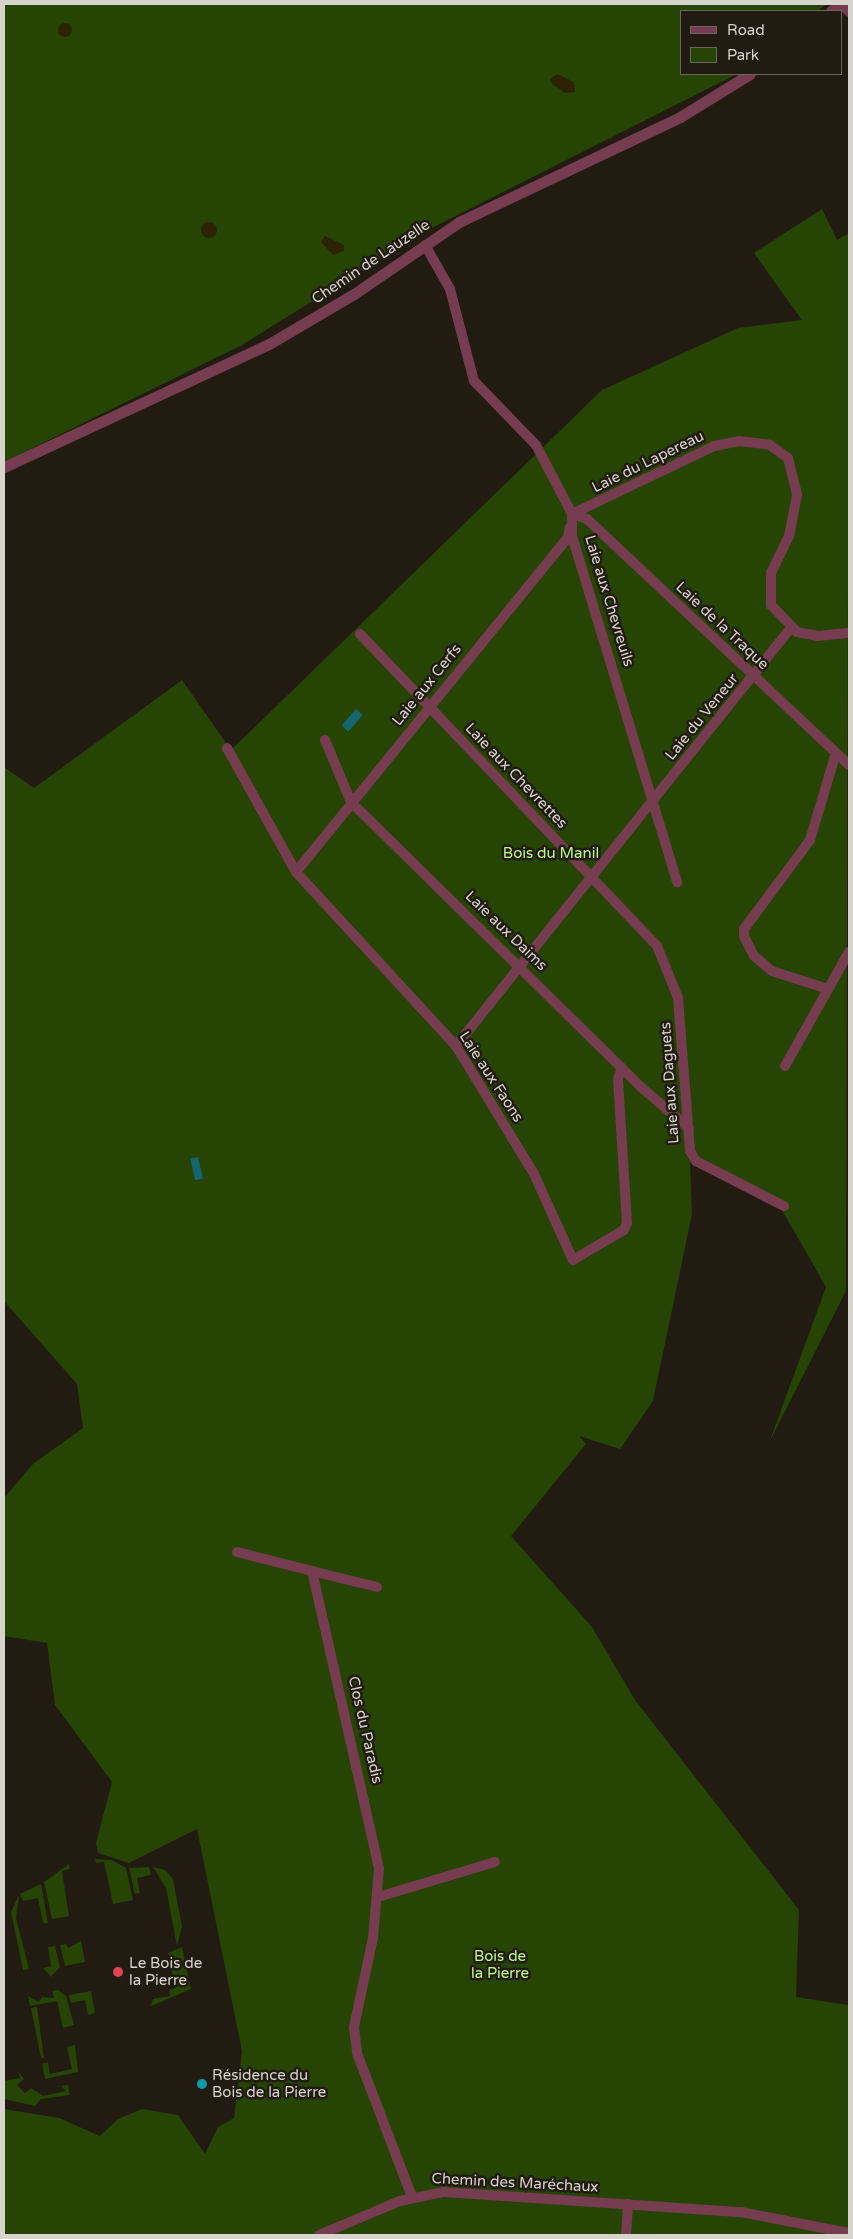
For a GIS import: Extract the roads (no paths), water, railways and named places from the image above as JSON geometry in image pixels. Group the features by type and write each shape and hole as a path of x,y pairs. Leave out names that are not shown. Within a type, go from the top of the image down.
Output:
{"street":[{"path":"841,4 849,11"},
{"name":"Chemin de Lauzelle","path":"4,467 269,344 347,299 474,214 550,183 680,117 748,75"},
{"name":"Laie aux Chevreuils","path":"425,246 450,289 474,381 536,445 572,514 572,536 677,882"},
{"name":"Laie du Lapereau","path":"572,514 714,446 751,441 780,450 793,467 797,495 789,536 768,589 775,611 790,629"},
{"name":"Laie de la Traque","path":"572,514 587,519 849,765"},
{"name":"Laie aux Cerfs","path":"296,872 428,707 568,537 572,514"},
{"path":"790,629 818,636 849,633"},
{"name":"Laie du Veneur","path":"456,1046 790,629"},
{"name":"Laie aux Chevrettes","path":"360,634 428,707 650,936 667,965"},
{"name":"Laie aux Daims","path":"324,740 351,802 622,1068 689,1128"},
{"name":"Laie aux Faons","path":"227,748 296,872 456,1046 534,1174 573,1260 624,1230 627,1224 618,1092 622,1068"},
{"path":"828,989 772,971 754,956 744,936 744,929 810,840 836,753"},
{"path":"785,1066 849,952"},
{"name":"Laie aux Daguets","path":"667,965 678,998 689,1128 696,1162 784,1206"},
{"path":"237,1552 377,1587"},
{"name":"Clos du Paradis","path":"312,1571 375,1842 378,1897 373,1938 358,1996 357,2052 412,2197"},
{"path":"378,1897 495,1862"},
{"name":"Chemin des Maréchaux","path":"318,2235 412,2197 444,2192 741,2212 849,2233"},
{"path":"626,2235 628,2204"}],"water":[{"path":"356,709 363,715 348,732 342,726"},
{"path":"198,1157 203,1178 195,1180 190,1159"}],"place":[{"name":"Le Bois de la Pierre","path":"118,1972"},
{"name":"Résidence du Bois de la Pierre","path":"202,2084"}],"park label":[{"name":"Bois du Manil","path":"551,854"},
{"name":"Bois de la Pierre","path":"500,1964"}]}
